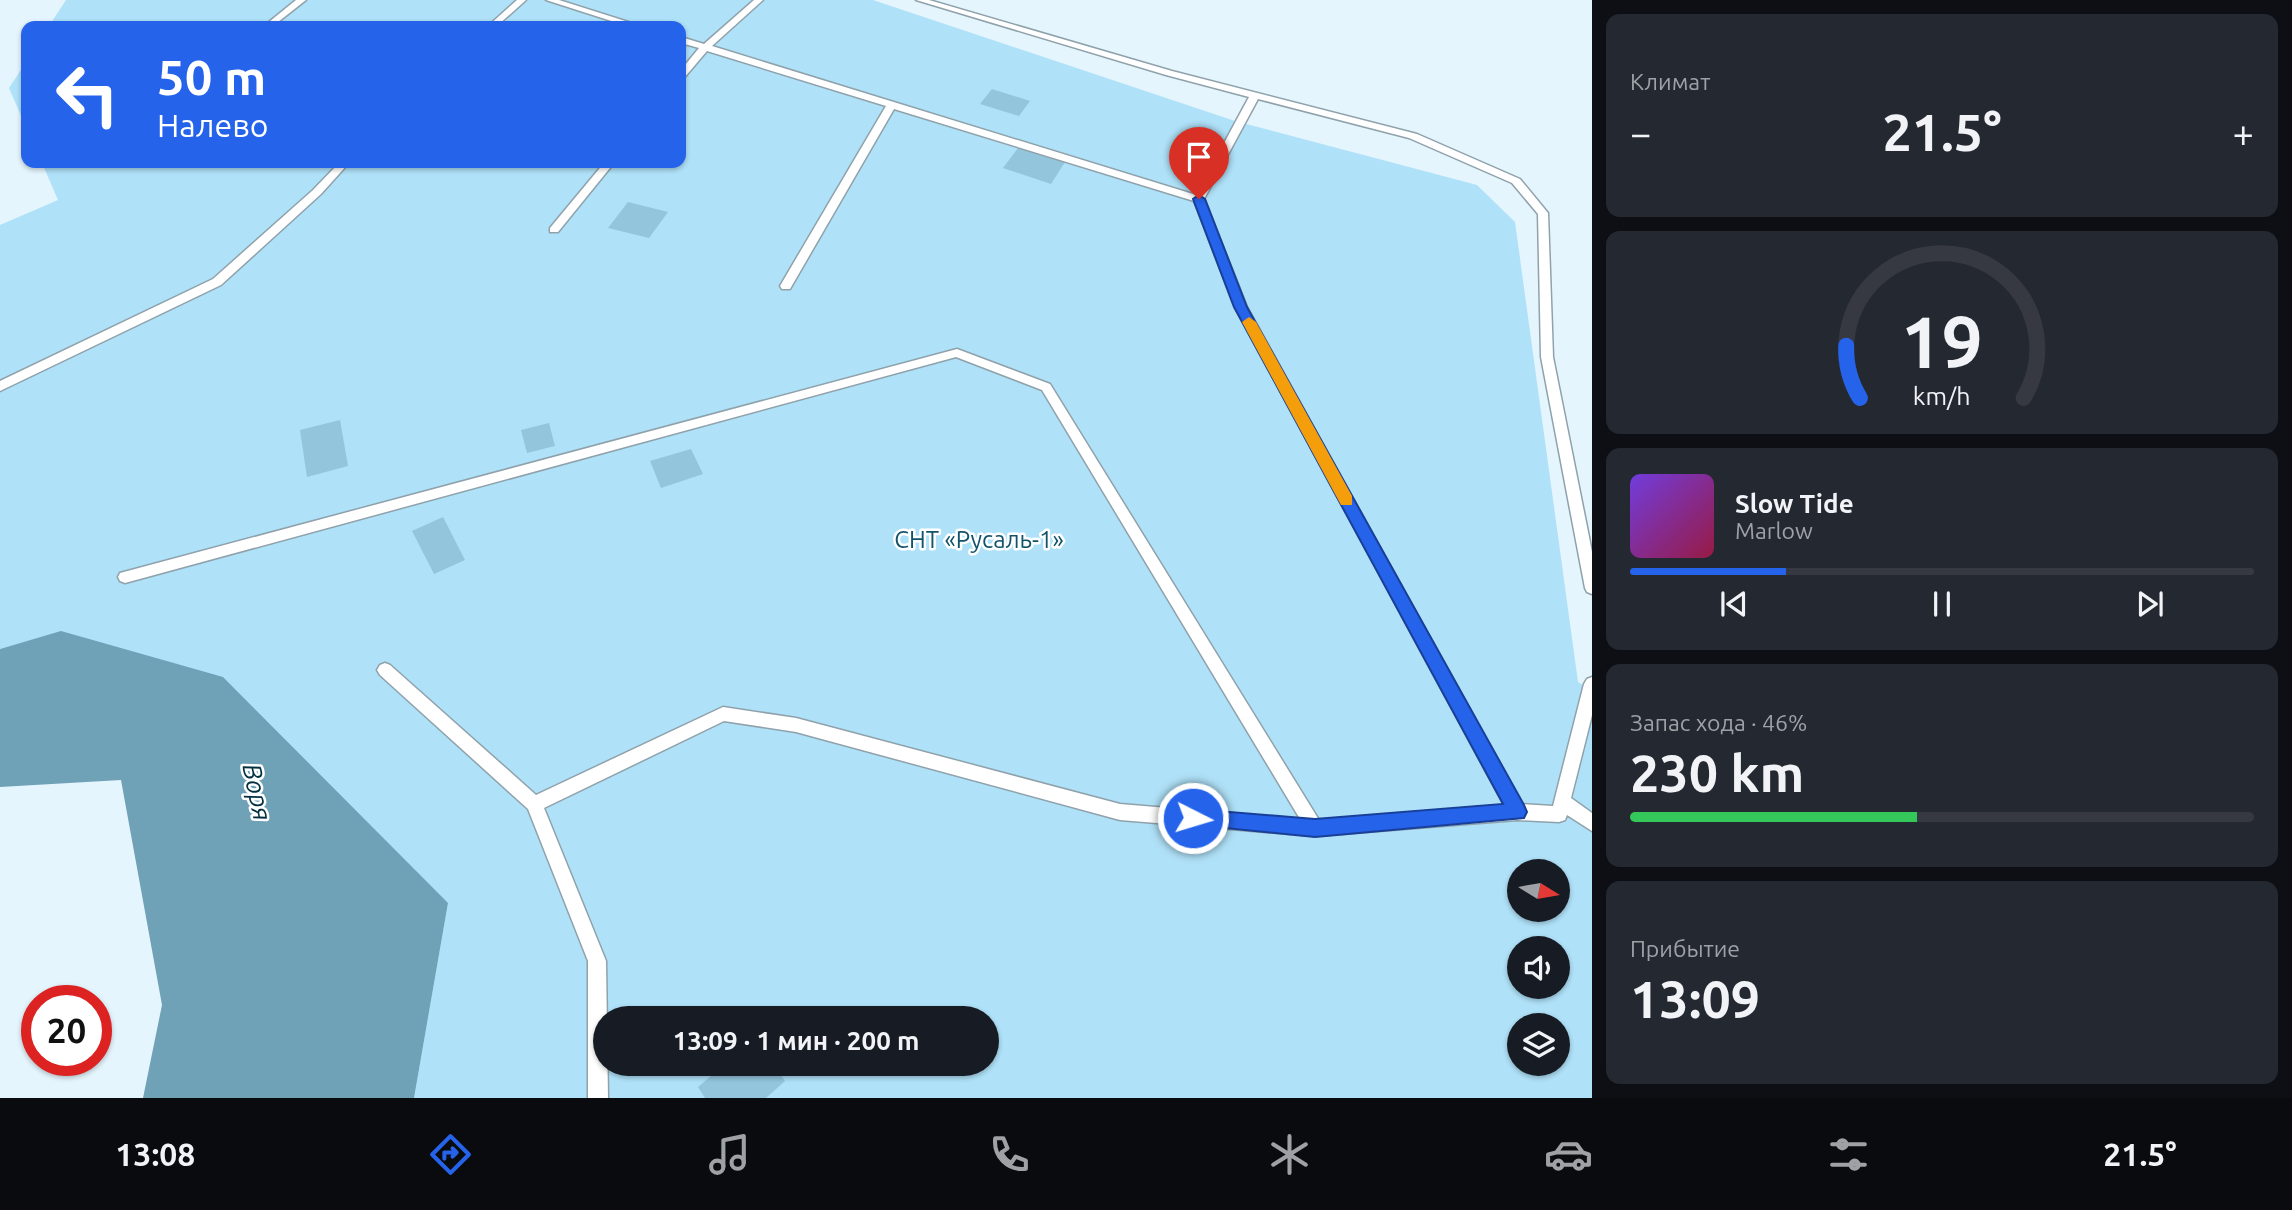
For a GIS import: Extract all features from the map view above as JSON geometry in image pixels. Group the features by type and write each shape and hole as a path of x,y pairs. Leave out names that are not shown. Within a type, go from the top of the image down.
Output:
{"lane":[{"path":"275,21 302,0"},
{"path":"498,21 522,0"},
{"path":"551,0 620,21"},
{"path":"686,70 700,52 759,0"},
{"path":"920,0 1255,95 1413,136 1517,181 1543,213 1547,357 1592,588"},
{"path":"686,42 1199,199"},
{"path":"1255,95 1199,199 1241,307 1517,812"},
{"path":"786,286 891,104"},
{"path":"0,386 217,282 317,192 339,168"},
{"path":"554,230 605,168"},
{"path":"125,577 957,353 1046,387 1315,828"},
{"path":"385,670 534,804 597,961 598,1098"},
{"path":"534,804 723,714 796,725 1120,812 1315,828 1517,812 1559,814 1592,684"},
{"path":"1563,802 1592,823"}],"green space":[{"name":"СНТ «Русаль-1»","path":"66,0 873,0 1235,121 1477,185 1515,222 1578,682 1592,691 1592,1098 414,1098 448,903 61,632 0,649 0,225 58,200 44,168 686,168 686,21 52,21"},
{"path":"21,70 21,116 9,88"}],"water":[{"name":"Воря","path":"61,631 223,677 448,903 414,1098 143,1098 162,1005 121,780 0,787 0,649"}],"building":[{"path":"992,89 1030,101 1019,116 980,104"},
{"path":"1018,148 1065,162 1051,184 1003,168"},
{"path":"628,202 668,212 649,238 608,228"},
{"path":"340,420 348,466 307,477 300,430"},
{"path":"549,423 555,446 527,453 521,430"},
{"path":"691,449 703,474 661,488 650,461"},
{"path":"443,517 465,560 434,574 412,531"},
{"path":"711,1076 781,1076 785,1081 766,1098 705,1098 698,1087"}],"slow traffic":[{"path":"1249,322 1347,500"}],"route":[{"path":"1193,818 1315,828 1517,812 1241,307 1199,199"}]}
